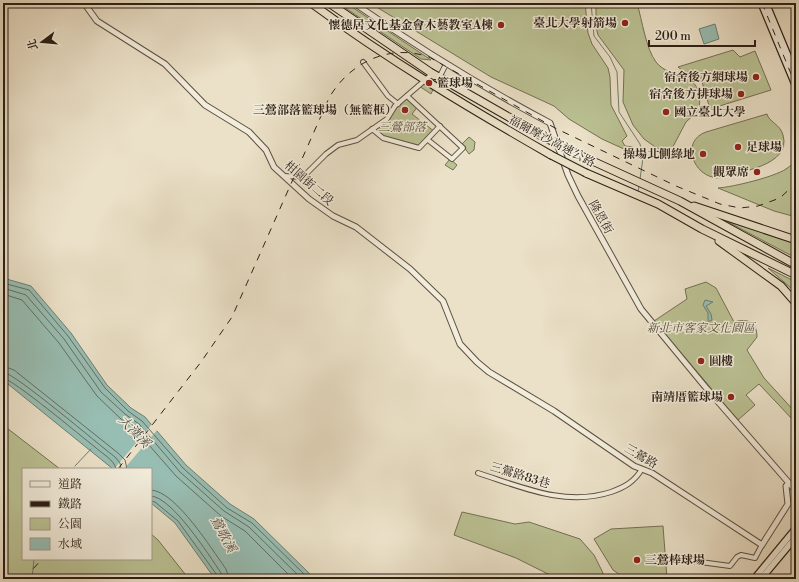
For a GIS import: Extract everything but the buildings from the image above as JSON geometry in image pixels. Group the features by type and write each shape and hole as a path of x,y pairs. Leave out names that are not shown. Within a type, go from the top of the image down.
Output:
{"highway":[{"name":"福爾摩沙高速公路","path":"312,3 347,29 426,80 551,155 683,216 702,229 796,275"},
{"name":"福爾摩沙高速公路","path":"329,3 439,77 542,136 575,153 680,201 796,265"},
{"path":"680,201 794,239"},
{"path":"702,229 781,286 796,303"}],"main road":[{"path":"761,3 796,87"},
{"path":"766,3 796,75"},
{"path":"761,579 782,551 796,528"},
{"path":"754,579 796,537"}],"street":[{"name":"柑園街二段","path":"84,3 97,21 169,67 205,105 249,132 266,150 274,167 309,199 333,216 356,227 410,269 446,306 457,339"},
{"name":"隆恩街","path":"354,3 446,64 550,123 568,175 578,196 641,309 707,389 796,491"},
{"path":"363,62 388,96 398,104"},
{"path":"284,176 303,177 338,145 357,140 387,119 398,104 431,75 438,79 446,64"},
{"path":"407,96 462,148 452,159 428,140"},
{"path":"372,129 383,138 419,148 440,126"},
{"name":"三鶯路","path":"457,339 464,350 489,372 642,469 652,473 762,545"},
{"name":"三鶯路83巷","path":"478,473 554,497 577,498 598,496 620,489 636,478 642,469"},
{"path":"693,561 730,566 741,555 755,558 788,504 786,486 789,483"}],"green space":[{"path":"338,3 346,3 431,60 421,59"},
{"path":"370,3 475,3 481,6 488,3 585,3 588,33 592,44 608,68 610,77 611,105 627,136 622,141 625,146 633,147 635,154 602,139 569,119 554,106 491,77"},
{"path":"596,3 637,3 647,42 656,62 669,72 692,81 697,87 699,110 686,122 668,156 644,139 633,125 623,102 624,70 598,35 596,27"},
{"path":"733,50 740,57 755,51 771,90 710,109 700,75 691,77 678,67"},
{"name":"籃球場","path":"431,75 438,79 431,94 419,86"},
{"name":"三鶯部落","path":"407,96 418,106 412,114 435,132 421,147 383,138 372,129 387,119 395,106"},
{"path":"767,114 768,117 780,128 783,135 784,146 772,161 750,170 718,178 709,176 702,172 696,165 692,150 693,143 698,137 706,132"},
{"path":"469,137 475,142 474,150 469,154 462,144"},
{"path":"796,157 796,217 774,211 718,188 743,184 780,172 788,168"},
{"path":"450,159 457,165 453,170 445,165"},
{"path":"726,221 796,243 796,258"},
{"path":"768,268 796,282 796,293 792,289"},
{"name":"新北市客家文化園區","path":"706,282 716,288 734,322 751,322 755,328 757,337 747,350 764,378 796,413 796,417 793,420 759,384 746,395 755,405 738,420 654,321 687,299 685,289"},
{"path":"3,425 59,468 22,468 22,560 152,560 152,535 158,540 189,579 3,579"},
{"path":"462,512 515,524 529,522 580,539 594,555 603,573 599,579 558,579 516,558 454,535"},
{"name":"三鶯棒球場","path":"663,526 667,579 626,579 613,570 594,539 611,529"}],"water":[{"path":"715,24 719,39 704,44 699,29"},
{"path":"3,278 31,286 71,333 107,385 131,408 145,417 186,465 230,504 254,519 315,579 215,579 175,523 152,504 152,468 112,468 3,380"},
{"path":"705,300 713,302 706,306 711,314 712,320 708,322 708,313 703,305"}],"pier":[{"path":"153,423 158,429 125,468 115,468"}],"waterway":[{"path":"591,3 594,36 610,57 617,72 619,112 640,144 643,158 640,179"},
{"path":"638,193 639,186"},
{"path":"75,466 91,449"},
{"path":"32,579 34,560"}],"railway":[{"path":"762,3 796,86"},
{"path":"119,468 201,362 232,317 329,98 347,75 372,59 399,53 414,53 429,57 555,128 676,186 720,204 740,208 758,206 780,198 796,183"},
{"path":"24,579 41,560"}],"place":[{"name":"臺北大學射箭場","path":"625,23"},
{"name":"懷德居文化基金會木藝教室A棟","path":"501,25"},
{"name":"宿舍後方網球場","path":"756,77"},
{"name":"籃球場","path":"429,83"},
{"name":"宿舍後方排球場","path":"741,94"},
{"name":"三鶯部落籃球場（無籃框）","path":"405,110"},
{"name":"國立臺北大學","path":"666,112"},
{"name":"足球場","path":"738,147"},
{"name":"操場北側綠地","path":"703,154"},
{"name":"觀眾席","path":"757,172"},
{"name":"圓樓","path":"701,361"},
{"name":"南靖厝籃球場","path":"731,397"},
{"name":"三鶯棒球場","path":"637,560"}],"water label":[{"name":"大漢溪","path":"135,431"},
{"name":"鶯歌溪","path":"224,534"}]}
